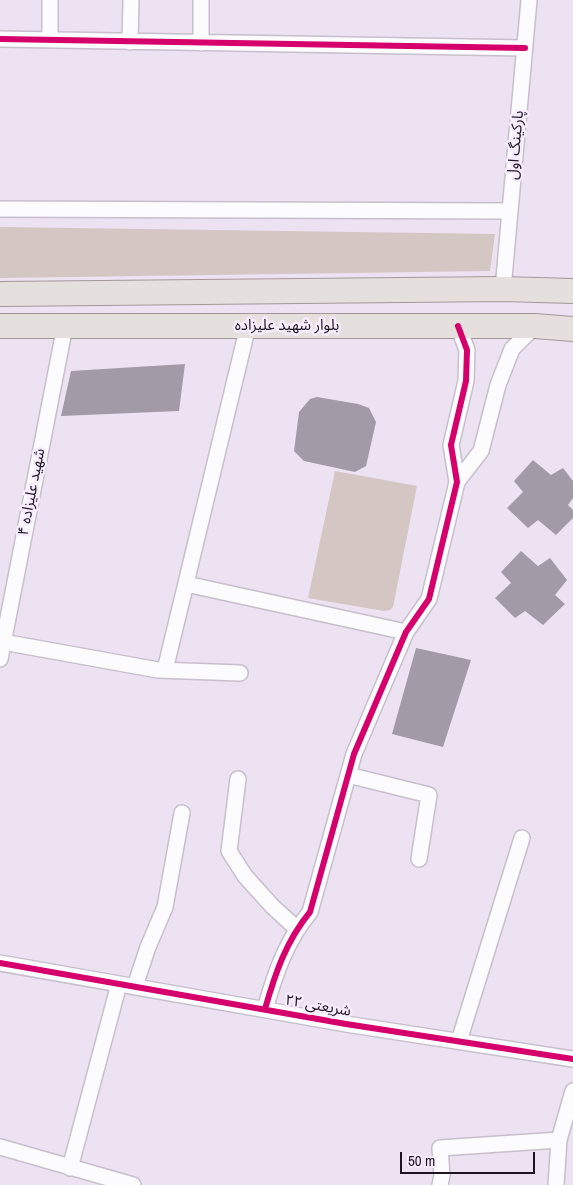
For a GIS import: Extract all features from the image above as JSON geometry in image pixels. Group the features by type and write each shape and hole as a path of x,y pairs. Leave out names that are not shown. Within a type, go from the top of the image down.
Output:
{"main road":[{"path":"0,294 503,289 573,291"},
{"name":"بلوار شهید علیزاده","path":"0,326 535,326 573,329"}],"street":[{"path":"50,0 50,40"},
{"path":"130,42 131,0"},
{"path":"201,0 201,43"},
{"name":"پارکینگ اول","path":"503,289 529,0"},
{"path":"0,39 525,48"},
{"path":"0,209 510,211"},
{"name":"شهید علیزاده ۴","path":"0,659 65,326"},
{"path":"165,670 248,326"},
{"path":"265,1009 275,973 296,928 310,912 354,754 406,632 429,599 457,482 451,445 466,381 467,350 458,326"},
{"path":"457,482 481,451 498,385 512,349 535,326"},
{"path":"186,584 406,632"},
{"path":"3,642 165,670 240,672"},
{"path":"348,775 428,795 419,859"},
{"path":"238,780 229,851 245,876 272,906 296,928"},
{"path":"135,986 148,947 165,907 182,813"},
{"path":"459,1041 522,838"},
{"name":"شریعتی ۲۲","path":"0,963 265,1009 573,1059"},
{"path":"70,1168 119,984"},
{"path":"556,1185 559,1140 573,1091"},
{"path":"440,1185 442,1175 440,1148 559,1140"},
{"path":"0,1148 133,1185"}],"shaded area":[{"path":"0,227 495,234 490,271 0,278"},
{"path":"335,471 417,486 393,607 390,610 384,611 308,598"}],"building":[{"path":"185,364 179,411 61,416 71,371"},
{"path":"317,397 358,404 369,408 376,422 366,466 355,472 304,461 294,451 299,412 310,399"},
{"path":"533,460 551,475 563,468 573,481 573,498 568,505 573,510 573,518 556,535 538,520 528,528 507,508 523,492 514,481"},
{"path":"521,551 538,566 550,558 567,580 555,595 565,604 543,625 525,611 515,618 495,598 511,583 501,572"},
{"path":"416,648 471,660 443,747 392,734"}],"cycle path":[{"path":"0,39 525,48"},
{"path":"265,1009 282,958 294,934 310,912 354,754 406,632 429,599 457,482 451,445 466,381 467,350 458,326"},
{"path":"0,963 346,1024 573,1059"}]}
